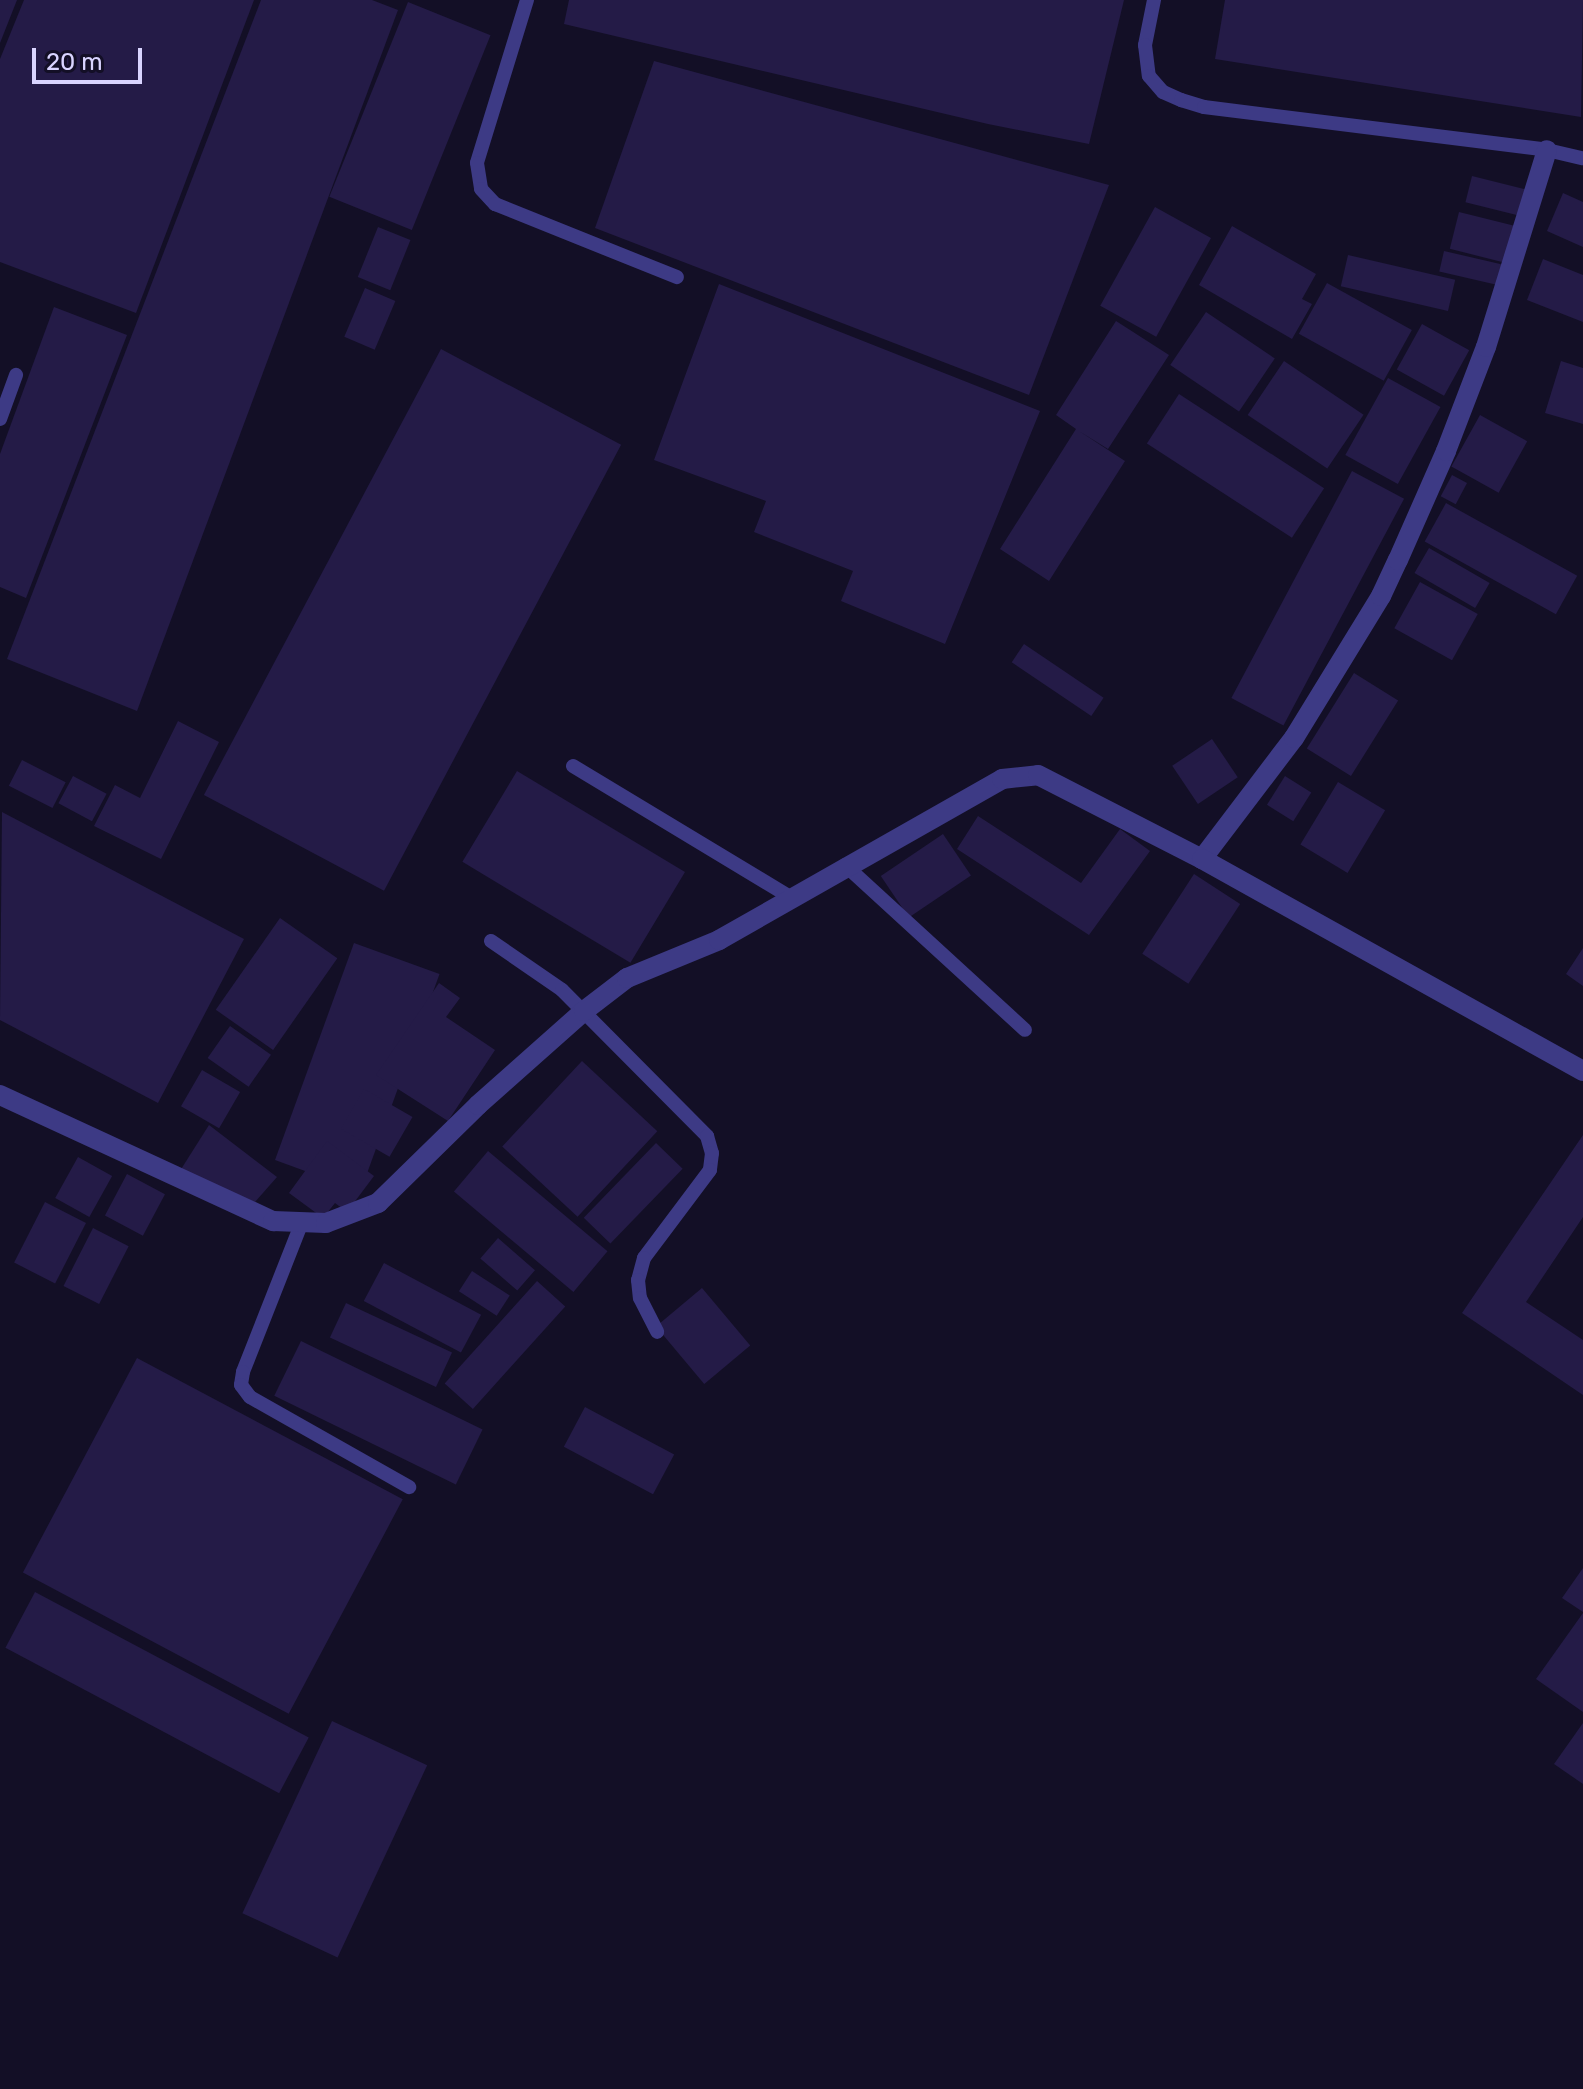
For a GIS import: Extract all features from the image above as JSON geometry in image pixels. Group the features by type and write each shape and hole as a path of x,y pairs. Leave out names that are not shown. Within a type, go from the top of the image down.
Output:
{"street":[{"path":"1202,859 1294,738 1398,560 1446,451 1486,347 1547,150"},
{"path":"0,1095 273,1221 326,1223 378,1203 478,1105 584,1011 627,978 719,940 845,865 1002,779 1038,775 1202,859 1583,1071"}],"lane":[{"path":"527,0 477,163 481,189 495,204 677,277"},
{"path":"1154,0 1145,45 1149,76 1163,92 1181,100 1204,107 1547,150 1583,158"},
{"path":"0,419 16,375"},
{"path":"573,766 792,898"},
{"path":"845,865 1025,1030"},
{"path":"491,941 562,990 707,1136 712,1153 710,1170 644,1258 638,1280 640,1298 657,1332"},
{"path":"302,1222 243,1372 241,1385 250,1397 409,1487"}],"building":[{"path":"0,0 17,0 0,43"},
{"path":"24,0 254,0 136,313 0,262 0,59"},
{"path":"261,0 372,0 398,10 137,711 7,659"},
{"path":"569,0 1124,0 1089,144 988,124 564,24"},
{"path":"1225,0 1583,0 1581,117 1215,59"},
{"path":"408,2 491,35 412,230 329,197"},
{"path":"654,61 1109,185 1029,395 595,228"},
{"path":"1472,176 1528,190 1522,216 1465,202"},
{"path":"1563,193 1583,202 1583,247 1547,231"},
{"path":"1155,207 1211,238 1156,337 1100,306"},
{"path":"1459,212 1515,226 1506,263 1450,249"},
{"path":"1232,226 1316,274 1302,299 1312,304 1292,339 1199,285"},
{"path":"378,227 410,240 390,290 358,277"},
{"path":"1444,251 1503,265 1499,285 1439,271"},
{"path":"1348,255 1455,280 1448,311 1341,286"},
{"path":"1543,259 1583,275 1583,322 1527,300"},
{"path":"1327,283 1412,330 1384,381 1299,334"},
{"path":"719,284 1040,411 945,644 841,601 853,571 754,532 766,501 654,460"},
{"path":"365,288 395,301 375,350 344,337"},
{"path":"54,307 127,335 26,598 0,587 0,454"},
{"path":"1206,312 1275,358 1239,411 1170,365"},
{"path":"1116,321 1169,355 1108,449 1079,431 1125,461 1049,581 1000,549 1076,429 1056,415"},
{"path":"1422,324 1469,350 1444,396 1397,369"},
{"path":"441,349 621,445 384,891 204,795"},
{"path":"1284,361 1364,415 1327,469 1248,415"},
{"path":"1561,361 1583,368 1583,424 1545,413"},
{"path":"1388,378 1440,407 1398,484 1345,455"},
{"path":"1179,394 1324,488 1292,538 1147,443"},
{"path":"1480,415 1527,441 1499,493 1451,467"},
{"path":"1352,471 1404,499 1283,726 1231,698"},
{"path":"1452,475 1467,483 1456,504 1441,496"},
{"path":"1446,503 1577,576 1556,614 1425,541"},
{"path":"1429,548 1490,583 1475,608 1414,573"},
{"path":"1420,582 1478,614 1452,660 1394,628"},
{"path":"1024,644 1104,698 1091,716 1012,662"},
{"path":"1354,673 1398,701 1351,776 1307,748"},
{"path":"178,721 219,742 161,859 94,826 115,785 140,798"},
{"path":"1212,739 1238,777 1198,804 1172,766"},
{"path":"22,760 66,782 52,808 9,786"},
{"path":"517,771 685,872 630,963 462,862"},
{"path":"73,776 107,794 92,821 58,803"},
{"path":"1285,776 1311,792 1293,821 1267,805"},
{"path":"1338,782 1385,810 1348,873 1300,845"},
{"path":"2,812 244,939 158,1103 0,1020"},
{"path":"978,816 1081,883 1120,829 1150,851 1089,935 957,849"},
{"path":"943,834 971,875 909,917 881,876"},
{"path":"1194,874 1240,904 1188,984 1142,954"},
{"path":"280,918 337,958 273,1050 216,1010"},
{"path":"354,943 440,974 361,1191 275,1160"},
{"path":"1583,948 1583,986 1566,974"},
{"path":"439,983 460,998 446,1017 495,1050 448,1121 376,1075"},
{"path":"230,1026 271,1055 249,1087 208,1058"},
{"path":"582,1061 657,1131 578,1217 502,1147"},
{"path":"202,1070 240,1092 219,1128 181,1106"},
{"path":"364,1089 412,1117 389,1157 341,1129"},
{"path":"209,1125 277,1177 255,1202 178,1174"},
{"path":"1583,1135 1583,1217 1526,1302 1583,1340 1583,1395 1462,1313"},
{"path":"327,1141 374,1176 347,1212 335,1203 323,1218 289,1193"},
{"path":"656,1143 683,1169 610,1244 584,1218"},
{"path":"488,1151 608,1251 573,1292 454,1192"},
{"path":"78,1157 112,1176 89,1217 55,1198"},
{"path":"127,1174 165,1194 143,1236 105,1215"},
{"path":"45,1202 86,1223 55,1283 14,1263"},
{"path":"93,1228 129,1246 99,1304 63,1286"},
{"path":"498,1238 535,1270 517,1291 480,1258"},
{"path":"384,1263 481,1315 461,1353 364,1301"},
{"path":"472,1271 510,1296 497,1316 459,1291"},
{"path":"537,1281 565,1306 473,1409 445,1384"},
{"path":"702,1288 750,1345 704,1384 656,1327"},
{"path":"346,1303 452,1352 436,1387 330,1337"},
{"path":"301,1341 483,1430 456,1484 274,1396"},
{"path":"137,1358 403,1499 289,1714 23,1573"},
{"path":"585,1407 674,1454 653,1494 564,1447"},
{"path":"1583,1568 1583,1612 1562,1598"},
{"path":"35,1592 309,1738 279,1793 5,1648"},
{"path":"1583,1613 1583,1712 1536,1679"},
{"path":"332,1721 427,1765 338,1958 242,1913"},
{"path":"1583,1723 1583,1784 1554,1764"}]}
